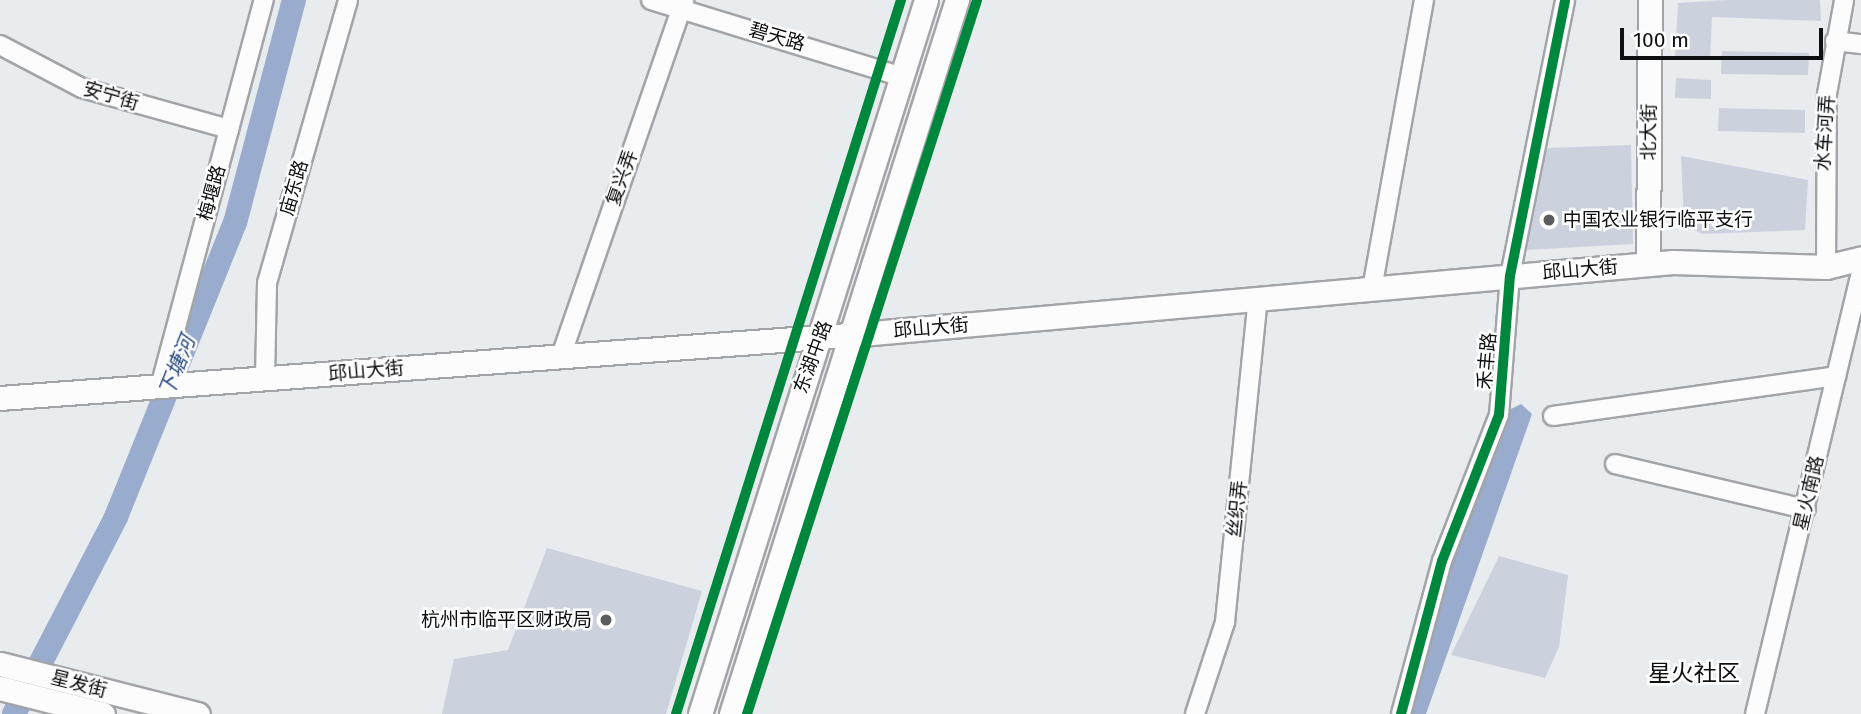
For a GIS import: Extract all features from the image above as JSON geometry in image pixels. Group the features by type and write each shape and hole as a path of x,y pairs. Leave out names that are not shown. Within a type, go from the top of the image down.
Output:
{"main road":[{"name":"东湖中路","path":"700,714 926,0"},
{"name":"东湖中路","path":"731,714 864,334 957,0"},
{"name":"北大街","path":"1648,264 1650,0"},
{"name":"邱山大街","path":"0,398 821,335 864,334 1648,264 1826,267 1861,258"},
{"name":"星发街","path":"0,664 198,714"},
{"path":"0,688 44,707 74,706 103,714"}],"street":[{"name":"梅堰路","path":"160,387 264,0"},
{"name":"庙东路","path":"265,379 267,283 348,0"},
{"name":"碧天路","path":"650,0 682,4 903,77"},
{"path":"1372,289 1423,0"},
{"name":"禾丰路","path":"1401,714 1442,561 1499,415 1510,276 1565,0"},
{"name":"水车河弄","path":"1826,267 1822,178 1835,41 1844,0"},
{"name":"复兴弄","path":"561,356 682,4"},
{"path":"1835,41 1861,44"},
{"name":"安宁街","path":"0,45 82,88 229,129"},
{"name":"星火南路","path":"1755,714 1861,271"},
{"name":"丝织弄","path":"1195,714 1225,622 1258,299"},
{"path":"1553,416 1836,376"},
{"path":"1615,464 1805,509"}],"water":[{"path":"1521,404 1532,414 1426,714 1407,714 1449,563 1509,410"}],"building":[{"path":"1820,0 1821,21 1712,17 1710,59 1675,58 1678,3"},
{"path":"1722,51 1809,53 1808,75 1721,74"},
{"path":"1676,78 1711,80 1711,99 1675,98"},
{"path":"1719,108 1805,110 1805,133 1718,131"},
{"path":"1631,145 1633,244 1527,250 1547,148"},
{"path":"1681,156 1808,180 1805,230 1702,234 1684,224"},
{"name":"杭州市临平区财政局","path":"547,548 702,591 666,714 442,714 454,659 508,650"},
{"path":"1499,556 1568,575 1559,647 1545,678 1451,655"}],"waterway":[{"name":"下塘河","path":"14,714 116,517 235,223 294,0"}],"cycle path":[{"path":"676,714 901,0"},
{"path":"747,714 977,0"},
{"path":"1401,714 1442,561 1499,415 1510,276 1565,0"}],"place":[{"name":"中国农业银行临平支行","path":"1549,220"},
{"name":"杭州市临平区财政局","path":"606,620"}],"district":[{"name":"星火社区","path":"1694,673"}]}
